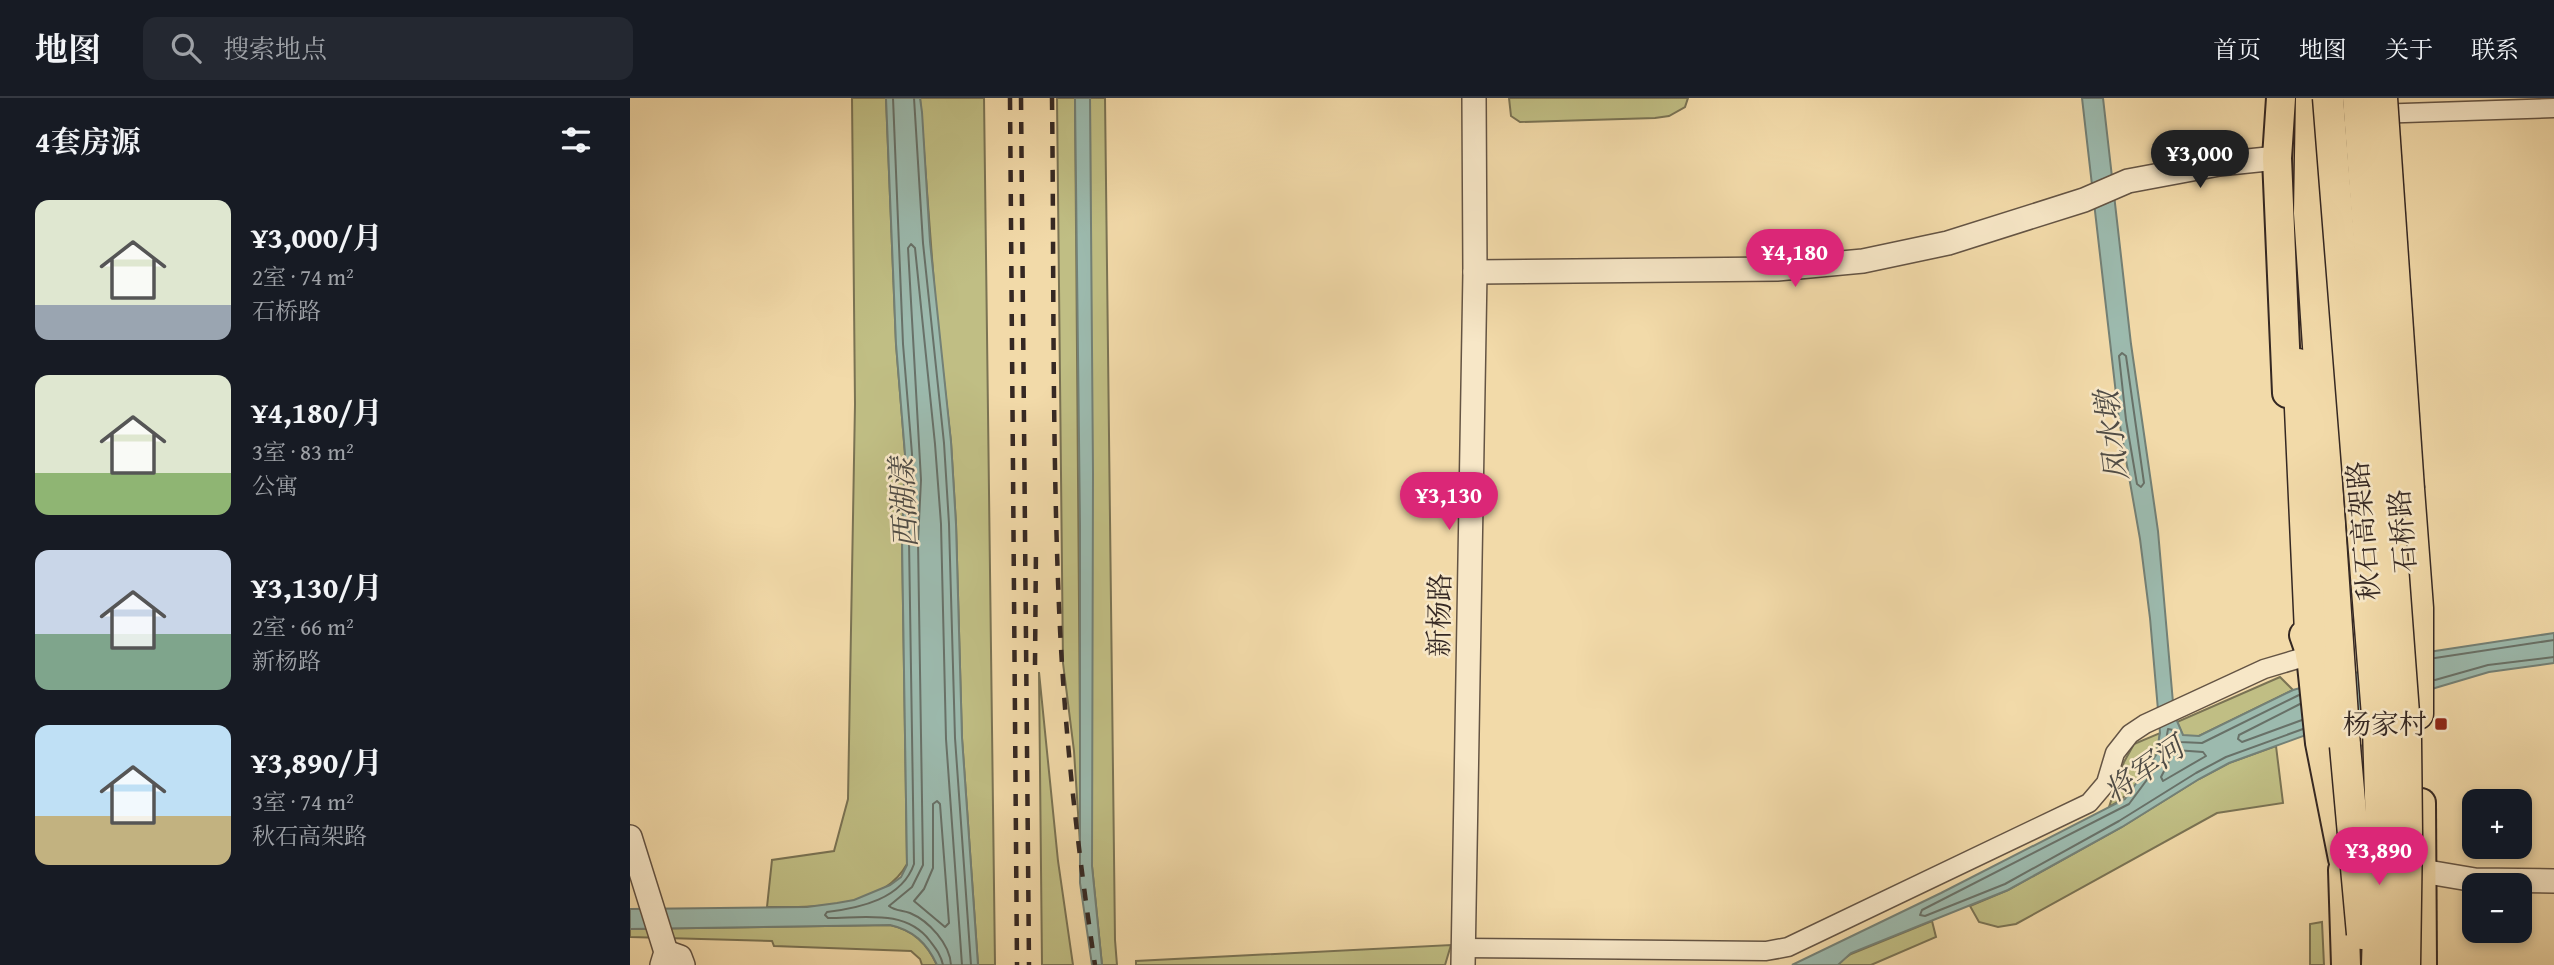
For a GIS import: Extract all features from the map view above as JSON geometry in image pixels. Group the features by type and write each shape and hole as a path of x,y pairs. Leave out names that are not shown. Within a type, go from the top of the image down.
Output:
{"highway":[{"path":"2295,98 2293,256 2312,657"},
{"path":"2313,98 2309,213 2311,247 2344,733 2366,965"},
{"name":"秋石高架路","path":"2328,98 2378,728 2381,829 2377,965"},
{"path":"2370,102 2409,489 2418,708"},
{"name":"秋石高架路","path":"2370,102 2406,740 2404,965"}],"main road":[{"path":"2281,98 2277,158 2295,608 2312,657 2320,743 2343,859"},
{"name":"石桥路","path":"2313,98 2350,634 2349,741 2343,859 2346,965"},
{"name":"石桥路","path":"2370,102 2415,641"},
{"path":"2418,708 2423,872 2422,965"}],"street":[{"name":"新杨路","path":"1463,957 1475,272 1474,98"},
{"path":"2370,102 2531,103 2554,108"},
{"path":"1475,272 1777,269 1863,261 1948,243 2128,181 2235,162 2277,158"},
{"path":"1463,957 1766,951 1788,947 2089,803 2106,783 2115,753 2130,734 2145,724 2264,669 2312,657"},
{"path":"630,837 640,875 670,961"},
{"path":"2343,859 2475,880 2554,881"}],"shaded area":[{"path":"852,98 886,98 896,344 905,454 902,540 907,864 896,879 864,898 824,906 767,907 772,860 834,851 848,799 855,404"},
{"path":"920,98 984,98 995,965 978,965 962,738 951,442 936,311"},
{"path":"1057,98 1075,98 1081,859 1074,751 1063,663"},
{"path":"1090,98 1105,98 1117,965 1102,965 1092,866"},
{"path":"1509,98 1688,98 1685,107 1669,116 1655,118 1520,122 1511,116"},
{"path":"1039,672 1058,861 1073,965 1042,965"},
{"path":"2280,677 2293,690 2199,736 2183,736 2177,722"},
{"path":"2160,733 2157,754 2147,771 2130,792 2109,807 2124,762 2134,744"},
{"path":"2276,746 2283,803 2217,813 2016,924 1998,927 1979,922 1970,906 2008,890 2122,827 2229,763"},
{"path":"1932,921 1936,937 1871,965 1835,965 1851,954"},
{"path":"2322,922 2324,965 2310,965 2310,924"},
{"path":"890,925 906,930 918,939 929,950 937,965 922,965 920,959 911,951 774,946 772,941 630,937 630,929"},
{"path":"1451,945 1445,965 1136,965 1136,961"}],"water":[{"name":"西湖漾","path":"886,98 920,98 922,112 930,242 951,442 962,738 978,965 937,965 929,950 918,939 906,930 890,925 630,929 630,909 807,907 854,900 890,885 901,877 907,865 902,540 905,454 896,344"},
{"path":"1075,98 1090,98 1092,866 1102,965 1092,965 1080,883 1080,525"},
{"path":"2082,98 2103,98 2131,344 2158,531 2174,714 2183,735 2199,736 2293,690 2435,651 2554,633 2554,663 2489,672 2435,688 2229,763 2122,827 2008,890 1851,953 1838,965 1792,965 2125,799 2156,755 2160,733 2150,618 2140,539 2119,420"}],"railway":[{"path":"1010,98 1017,965"},
{"path":"1021,98 1029,965"},
{"path":"1052,98 1054,416 1059,607 1072,786 1095,965"},
{"path":"1035,665 1036,546"}],"place":[{"name":"杨家村","path":"2441,724"}],"water label":[{"name":"凤水墩","path":"2112,436"},
{"name":"将军河","path":"2144,770"}]}
